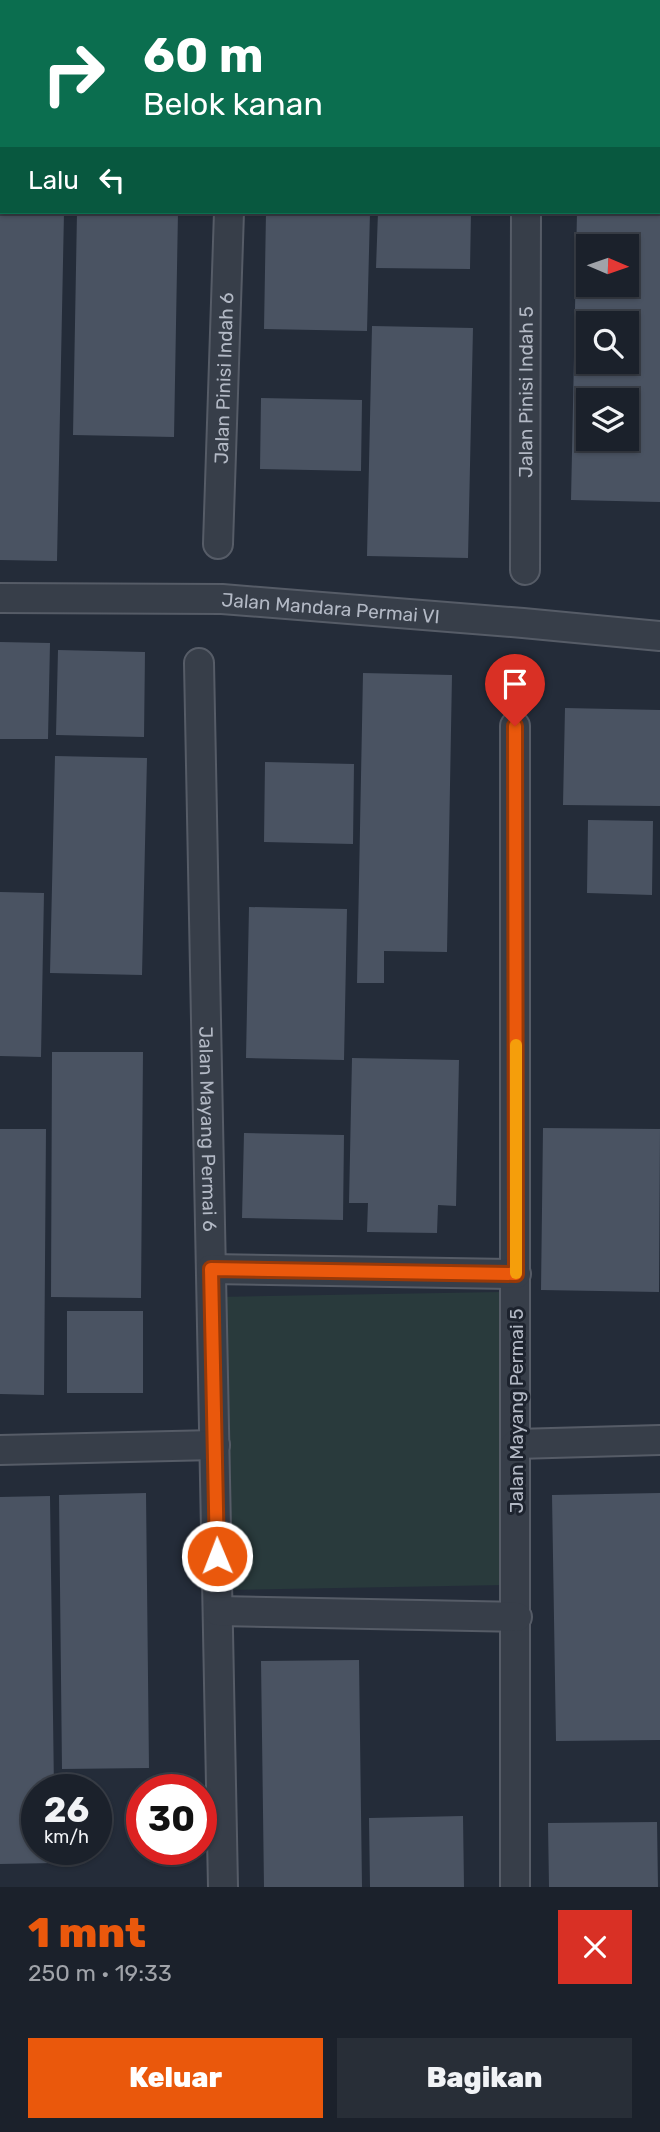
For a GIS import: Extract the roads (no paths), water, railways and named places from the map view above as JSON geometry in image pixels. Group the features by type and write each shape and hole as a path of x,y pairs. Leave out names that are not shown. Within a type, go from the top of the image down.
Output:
{"street":[{"name":"Jalan Pinisi Indah 6","path":"218,544 229,214"},
{"name":"Jalan Pinisi Indah 5","path":"525,570 526,214"},
{"name":"Jalan Mandara Permai VI","path":"0,598 222,599 660,636"},
{"name":"Jalan Mayang Permai 6","path":"199,663 223,1887"},
{"name":"Jalan Mayang Permai 5","path":"515,726 515,1887"},
{"path":"211,1269 516,1274"},
{"path":"516,1444 660,1440"},
{"path":"0,1450 215,1445"},
{"path":"218,1611 517,1617"}]}
